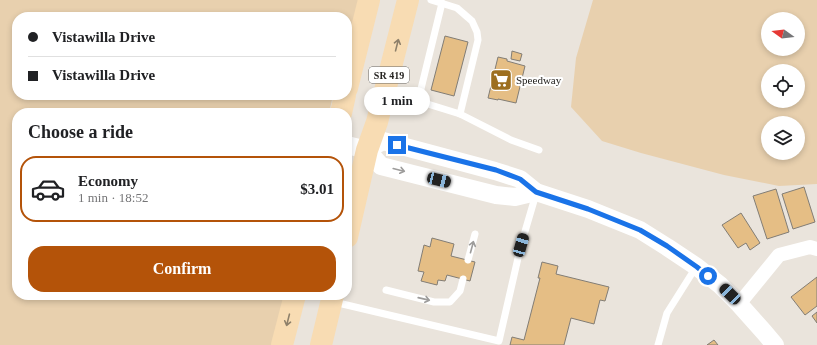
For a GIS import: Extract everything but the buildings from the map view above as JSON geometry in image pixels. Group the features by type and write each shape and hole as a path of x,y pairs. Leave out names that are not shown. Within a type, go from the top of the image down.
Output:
{"main road":[{"name":"SR 419","path":"352,68 369,0"},
{"name":"SR 419","path":"352,192 357,147 377,122 408,0"},
{"path":"282,345 294,300"},
{"path":"321,345 332,300"}],"street":[{"path":"357,147 383,141 496,170 520,179 536,192 588,209 640,230 667,246 720,285 775,345"},
{"path":"357,147 381,166 488,193 515,197 536,192"},
{"path":"739,304 779,256 810,247 817,249"}],"lane":[{"path":"431,0 457,8 472,21 477,32 478,40 460,114"},
{"path":"442,3 418,101 460,114 511,140 539,150"},
{"path":"341,300 499,341 521,245 536,192"},
{"path":"468,260 475,234"},
{"path":"658,345 667,313 697,267"},
{"path":"386,290 434,302 450,302 460,291 463,279"}],"shaded area":[{"path":"0,0 359,0 352,26 352,12 12,12 12,100 332,100 330,108 12,108 12,300 285,300 273,345 0,345"},
{"path":"593,0 817,0 817,184 779,186 724,175 602,141 571,107 576,58"}],"place":[{"name":"Speedway","path":"501,80"}],"route":[{"path":"397,145 496,170 520,179 536,192 588,209 640,230 667,246 708,276"}]}
